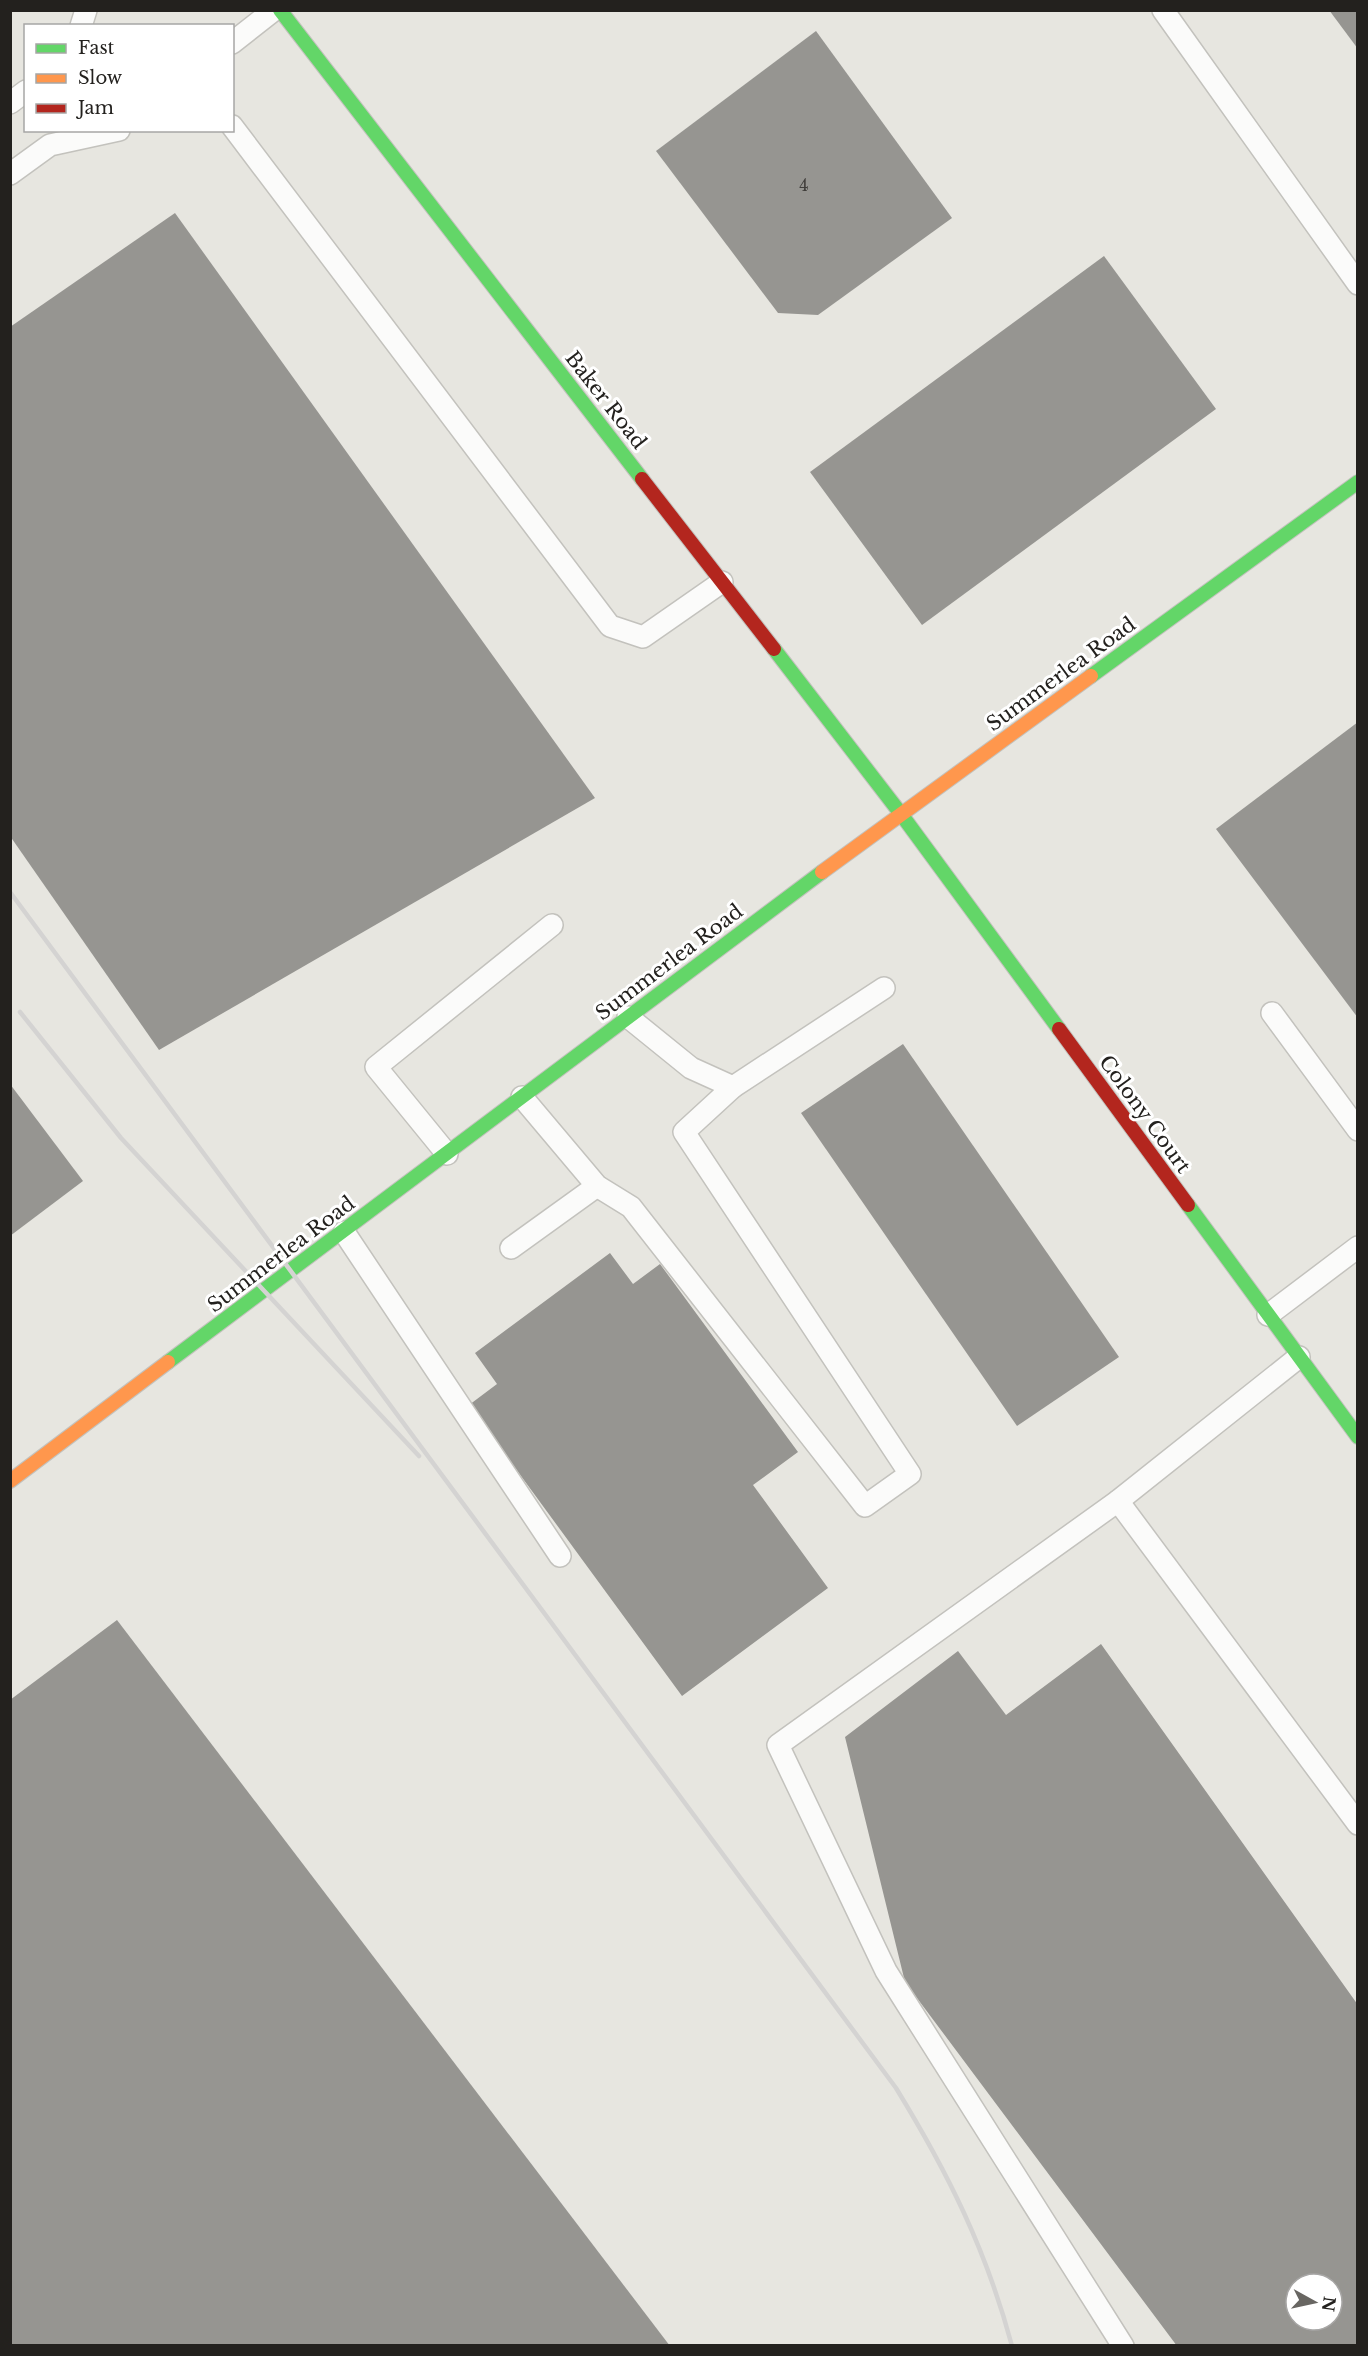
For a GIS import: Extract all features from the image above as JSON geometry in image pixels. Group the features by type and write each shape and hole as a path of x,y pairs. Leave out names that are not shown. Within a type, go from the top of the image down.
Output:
{"street":[{"name":"Baker Road","path":"280,10 902,814"},
{"name":"Summerlea Road","path":"10,1481 628,1017 1358,482"},
{"name":"Colony Court","path":"902,814 1358,1437"}],"lane":[{"path":"234,41 274,10"},
{"path":"1163,10 1358,284"},
{"path":"10,103 24,92"},
{"path":"234,129 609,626 644,637 722,582"},
{"path":"10,174 50,145 110,132"},
{"path":"447,1154 376,1067 552,925"},
{"path":"522,1098 597,1186 631,1208 865,1506 910,1474 684,1132 733,1088 884,988"},
{"path":"1272,1013 1358,1130"},
{"path":"628,1017 691,1068 733,1088"},
{"path":"512,1248 597,1186"},
{"path":"344,1232 560,1556"},
{"path":"1268,1315 1358,1247"},
{"path":"1123,2346 886,1971 778,1745 1118,1501 1299,1357"},
{"path":"1118,1501 1358,1824"}],"building":[{"path":"1329,10 1358,10 1358,49"},
{"path":"816,31 952,218 818,315 778,313 656,151"},
{"path":"175,213 595,798 159,1050 10,836 10,327"},
{"path":"1104,256 1216,409 922,625 810,472"},
{"path":"1358,722 1358,1018 1216,829"},
{"path":"903,1044 1119,1357 1017,1426 801,1113"},
{"path":"10,1084 83,1181 10,1236"},
{"path":"610,1253 633,1284 660,1264 798,1452 753,1485 828,1588 682,1696 469,1405 497,1384 475,1353"},
{"path":"117,1620 670,2346 10,2346 10,1700"},
{"path":"1101,1644 1358,2005 1358,2346 1177,2346 905,1982 845,1737 958,1651 1006,1715"}],"railway":[{"path":"10,892 896,2088 964,2212 990,2277 1012,2346"},
{"path":"20,1012 121,1138 419,1456"}],"traffic: fast":[{"path":"280,10 642,479"},
{"path":"1091,676 1358,482"},
{"path":"774,649 901,814 1059,1029"},
{"path":"168,1362 822,872"},
{"path":"1188,1205 1358,1437"}],"traffic: slow":[{"path":"822,872 1091,676"},
{"path":"10,1481 168,1362"}],"traffic: jam":[{"path":"642,479 774,649"},
{"path":"1059,1029 1188,1205"}]}
